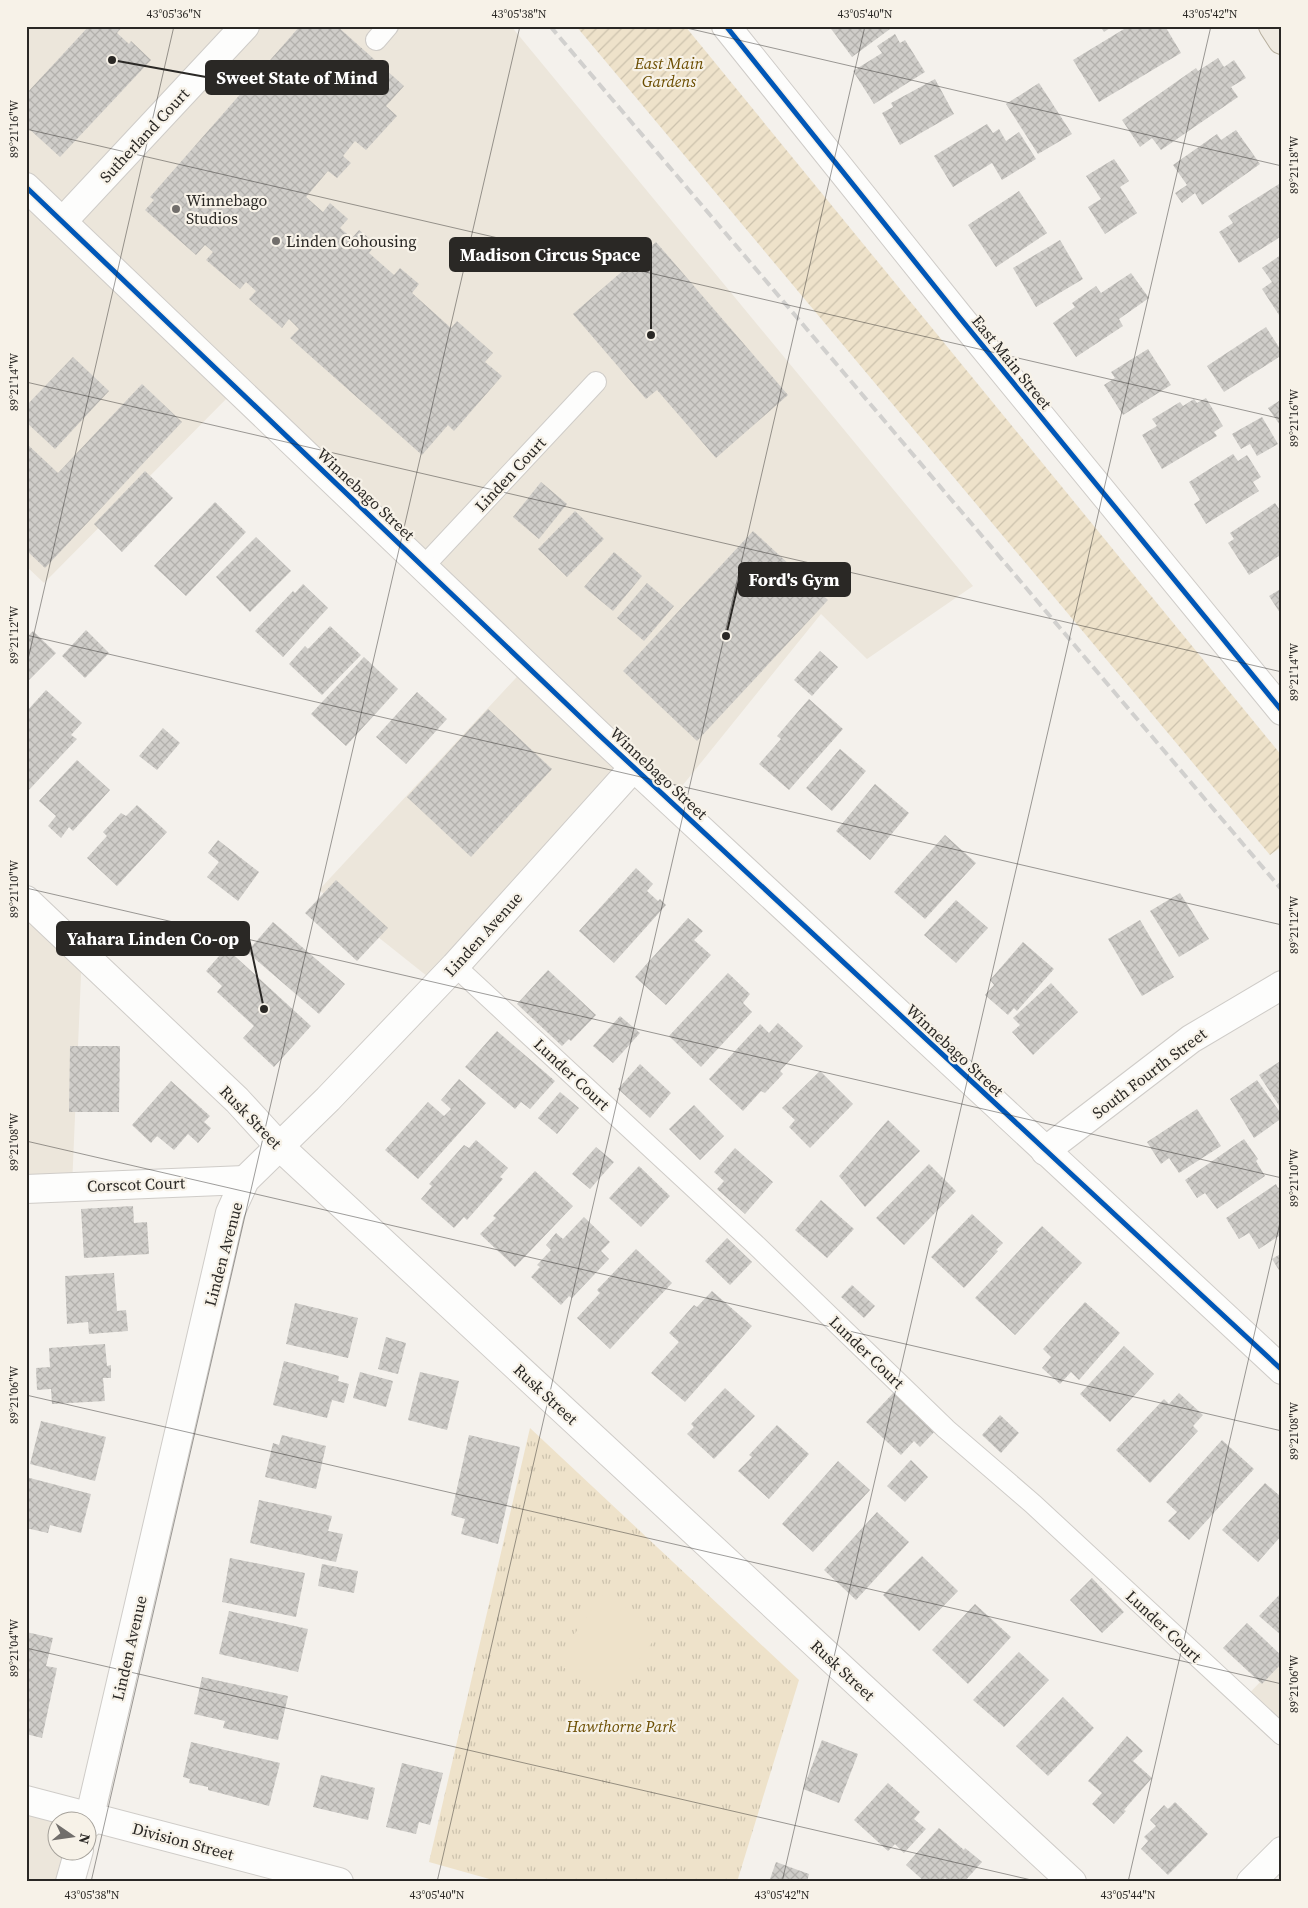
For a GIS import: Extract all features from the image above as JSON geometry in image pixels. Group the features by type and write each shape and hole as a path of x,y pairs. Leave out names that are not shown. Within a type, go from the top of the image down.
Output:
{"main road":[{"path":"1273,26 1282,40"}],"street":[{"name":"Sutherland Court","path":"63,221 245,26"},
{"name":"East Main Street","path":"726,26 966,326 1282,711"},
{"name":"Winnebago Street","path":"26,187 634,767 1282,1370"},
{"name":"Linden Avenue","path":"91,1810 230,1213 245,1180 328,1099 455,966 634,767"},
{"name":"Rusk Street","path":"26,900 236,1100 279,1146 1072,1882"},
{"name":"South Fourth Street","path":"1045,1151 1191,1039 1282,985"},
{"name":"Corscot Court","path":"26,1189 245,1180"},
{"name":"Division Street","path":"26,1800 58,1810"},
{"name":"Division Street","path":"98,1822 339,1882"},
{"path":"1251,1882 1282,1851"},
{"path":"70,1882 76,1860"}],"lane":[{"name":"Linden Court","path":"424,566 596,382"},
{"name":"Lunder Court","path":"455,966 757,1246 946,1429 1033,1504 1282,1735"}],"shaded area":[{"path":"26,26 511,26 973,586 867,659 821,614 670,801 634,767 437,984 319,890 527,666 236,389 44,583 26,566"},
{"path":"26,900 82,952 72,1187 26,1189"},
{"path":"1282,1659 1282,1735 1243,1700"},
{"path":"26,1800 48,1814 48,1860 76,1860 70,1882 26,1882"}],"green space":[{"name":"East Main Gardens","path":"576,26 685,26 1282,756 1282,846 1270,855"},
{"name":"Hawthorne Park","path":"530,1428 799,1680 737,1882 500,1882 429,1862"},
{"path":"605,1592 659,1633 609,1701 555,1661"}],"building":[{"path":"89,26 123,26 117,33 129,44 131,41 151,60 60,157 26,126 26,94"},
{"name":"Linden Cohousing","path":"300,26 337,26 404,86 386,106 397,116 366,150 355,141 343,156 351,163 337,178 328,171 306,197 323,212 330,203 348,219 340,228 352,238 359,230 376,244 369,253 394,275 400,268 419,284 412,293 451,328 457,321 493,353 485,362 502,376 454,431 448,425 422,455 290,338 299,329 289,319 282,328 249,299 256,291 246,282 240,289 206,260 213,252 205,245 196,255 145,210 154,200 150,197"},
{"path":"829,26 889,26 890,29 852,57"},
{"path":"1100,26 1113,26 1104,32"},
{"path":"1129,26 1165,26 1181,53 1099,102 1073,60"},
{"path":"895,34 900,43 905,40 925,72 874,104 853,71 882,53 877,46"},
{"path":"1218,58 1224,67 1234,60 1246,78 1231,87 1238,97 1161,150 1152,138 1140,147 1122,120 1196,68 1198,71"},
{"path":"935,79 954,114 900,145 882,113 893,107 891,103"},
{"path":"1039,83 1072,134 1038,154 1006,104"},
{"path":"987,124 993,133 999,129 1006,141 1019,132 1036,159 1002,180 992,163 953,187 934,156"},
{"path":"1236,130 1260,164 1202,205 1195,193 1182,203 1175,193 1187,185 1173,165 1217,134 1221,140"},
{"path":"1114,159 1129,181 1120,187 1137,213 1105,234 1088,207 1101,199 1086,176"},
{"path":"1279,184 1282,188 1282,236 1239,263 1219,232 1233,223 1228,216"},
{"path":"1019,191 1047,233 996,267 968,225"},
{"path":"1060,240 1083,279 1036,307 1013,268"},
{"path":"656,242 788,395 716,458 657,390 646,399 573,314"},
{"path":"1282,254 1282,313 1279,315 1262,289 1272,282 1262,268"},
{"path":"1131,273 1149,298 1119,319 1123,326 1076,357 1053,323 1075,307 1072,303 1096,286 1101,293"},
{"path":"1266,327 1282,355 1224,392 1207,366"},
{"path":"1148,349 1171,385 1123,415 1104,385 1115,378 1111,372"},
{"path":"73,357 109,391 55,449 26,422 26,406"},
{"path":"142,384 182,422 45,568 26,550 26,443 58,473"},
{"path":"1206,398 1223,426 1214,432 1217,436 1162,469 1142,435 1157,426 1152,419 1180,402 1183,406 1194,399 1197,403"},
{"path":"1282,399 1282,428 1268,408"},
{"path":"1262,417 1278,444 1257,456 1250,444 1241,449 1232,434"},
{"path":"1233,454 1238,461 1247,455 1261,477 1253,482 1259,491 1206,524 1194,504 1200,500 1189,482"},
{"path":"145,471 173,498 122,552 94,524"},
{"path":"541,482 567,504 539,539 513,517"},
{"path":"215,502 246,532 186,596 154,566"},
{"path":"1275,503 1282,513 1282,554 1249,575 1228,543 1234,539 1230,533"},
{"path":"575,511 604,539 567,577 538,549"},
{"path":"753,531 828,600 697,741 623,671"},
{"path":"256,537 291,571 250,612 216,577"},
{"path":"614,552 642,576 613,611 584,587"},
{"path":"647,583 674,606 644,641 617,618"},
{"path":"303,584 328,608 283,657 255,631 293,591 295,593"},
{"path":"1282,588 1282,616 1269,596"},
{"path":"330,626 361,655 322,695 289,664 305,646 308,649"},
{"path":"86,630 109,653 85,678 62,656"},
{"path":"33,631 56,653 29,680 26,677 26,638"},
{"path":"820,651 838,667 812,696 794,680"},
{"path":"364,657 398,689 346,746 311,714"},
{"path":"46,690 82,723 71,735 77,739 26,793 26,712"},
{"path":"417,692 447,719 406,764 376,737"},
{"path":"809,699 843,729 789,790 759,764 781,739 777,736"},
{"path":"488,709 552,769 471,857 407,797"},
{"path":"163,728 180,743 157,770 139,756"},
{"path":"840,749 866,771 832,811 806,788"},
{"path":"77,760 110,790 73,831 69,827 61,838 48,826 56,816 39,801"},
{"path":"875,784 909,813 870,860 836,831"},
{"path":"137,805 167,832 117,886 87,858 107,836 103,832 121,813 126,816"},
{"path":"945,835 976,863 925,919 894,892"},
{"path":"218,840 259,872 238,901 207,877 219,862 208,853"},
{"path":"636,868 653,884 647,891 658,901 660,899 666,905 614,963 579,931"},
{"path":"336,880 388,928 357,961 305,913"},
{"path":"1180,893 1209,939 1179,957 1150,911"},
{"path":"956,900 988,928 956,963 924,935"},
{"path":"688,918 703,931 694,940 711,955 666,1005 635,977"},
{"path":"1140,920 1174,977 1142,996 1108,939"},
{"path":"273,922 345,984 319,1014 247,952"},
{"path":"1023,942 1054,969 1017,1011 1014,1008 1008,1015 985,995 994,985 990,980"},
{"path":"226,948 311,1026 274,1067 243,1038 254,1026 217,992 222,986 206,971"},
{"path":"548,970 596,1015 571,1041 569,1039 562,1046 517,1004"},
{"path":"728,973 750,994 743,1003 752,1012 701,1067 669,1036"},
{"path":"1051,983 1078,1012 1033,1055 1012,1032 1020,1025 1013,1018"},
{"path":"620,1016 640,1033 613,1063 593,1046"},
{"path":"778,1023 803,1046 780,1071 783,1074 765,1093 761,1091 743,1111 709,1079 760,1024 769,1033"},
{"path":"497,1031 555,1081 530,1109 521,1102 515,1109 465,1067"},
{"path":"70,1046 120,1046 119,1112 69,1112"},
{"path":"1282,1060 1282,1110 1259,1075"},
{"path":"640,1064 671,1093 650,1118 618,1089"},
{"path":"820,1071 853,1104 810,1148 789,1127 795,1120 782,1108"},
{"path":"459,1079 486,1103 418,1179 385,1150 428,1102 444,1116 451,1109 441,1100"},
{"path":"1257,1080 1282,1115 1282,1118 1254,1138 1230,1099"},
{"path":"171,1081 210,1116 204,1122 211,1128 198,1143 188,1134 174,1150 157,1136 151,1143 132,1125"},
{"path":"560,1092 579,1108 557,1134 538,1118"},
{"path":"694,1105 724,1136 700,1160 669,1129"},
{"path":"1197,1109 1221,1146 1179,1173 1169,1158 1161,1164 1147,1142"},
{"path":"888,1120 920,1151 865,1207 839,1176"},
{"path":"1244,1139 1258,1159 1256,1161 1265,1176 1217,1209 1205,1193 1197,1198 1185,1180"},
{"path":"476,1140 508,1168 500,1177 503,1179 467,1220 464,1217 454,1228 421,1199 432,1186 429,1184 464,1145 469,1148"},
{"path":"596,1147 614,1162 590,1189 572,1174"},
{"path":"735,1148 773,1182 745,1214 717,1189 724,1181 714,1172"},
{"path":"929,1164 956,1191 904,1245 876,1218"},
{"path":"639,1166 670,1196 641,1227 609,1198"},
{"path":"535,1171 573,1206 515,1267 480,1234 496,1218 493,1216"},
{"path":"1276,1184 1278,1188 1282,1185 1282,1234 1259,1249 1249,1233 1239,1239 1226,1218"},
{"path":"821,1200 854,1229 827,1258 795,1230"},
{"path":"133,1206 134,1223 147,1222 149,1254 84,1258 81,1209"},
{"path":"972,1214 1003,1243 964,1288 931,1257"},
{"path":"584,1217 610,1242 601,1251 609,1259 572,1298 569,1296 561,1305 531,1277 540,1267 537,1265 551,1250 546,1245 556,1233 563,1239"},
{"path":"1042,1226 1082,1263 1015,1335 975,1298"},
{"path":"727,1238 752,1262 730,1285 705,1261"},
{"path":"636,1249 672,1283 610,1349 577,1318 600,1293 597,1290"},
{"path":"1282,1253 1282,1275 1272,1259"},
{"path":"114,1273 117,1311 126,1310 128,1331 89,1334 88,1322 67,1324 65,1276"},
{"path":"852,1285 875,1306 864,1318 841,1297"},
{"path":"712,1291 752,1326 685,1402 651,1373 679,1342 669,1333 694,1305 697,1307"},
{"path":"1085,1302 1120,1333 1079,1380 1071,1372 1060,1384 1042,1368 1051,1357 1043,1349"},
{"path":"295,1303 358,1318 348,1358 286,1344"},
{"path":"386,1337 406,1343 398,1374 378,1369"},
{"path":"105,1344 107,1366 111,1365 111,1378 103,1378 105,1401 52,1404 51,1389 37,1390 36,1368 50,1367 49,1348"},
{"path":"1124,1346 1154,1374 1110,1422 1080,1394"},
{"path":"284,1361 339,1376 338,1381 349,1384 344,1403 332,1400 327,1418 273,1405"},
{"path":"360,1372 393,1381 386,1407 353,1398"},
{"path":"420,1372 459,1381 447,1430 408,1420"},
{"path":"725,1388 755,1416 714,1459 687,1434 694,1427 691,1424"},
{"path":"895,1391 937,1429 920,1447 914,1441 901,1455 866,1422"},
{"path":"1179,1393 1203,1415 1193,1426 1198,1431 1150,1483 1116,1450 1164,1399 1169,1404"},
{"path":"1000,1415 1019,1433 1001,1453 982,1435"},
{"path":"41,1421 106,1437 95,1481 30,1464"},
{"path":"777,1425 809,1454 769,1499 738,1471 752,1457 749,1455"},
{"path":"282,1435 326,1446 316,1489 265,1477 273,1443 279,1445"},
{"path":"469,1435 520,1447 498,1544 461,1534 465,1519 451,1515"},
{"path":"1222,1440 1254,1469 1189,1540 1168,1521 1177,1512 1166,1502"},
{"path":"911,1460 928,1477 905,1502 887,1486"},
{"path":"838,1461 870,1490 813,1552 782,1524"},
{"path":"26,1477 91,1494 81,1533 50,1525 48,1533 26,1528"},
{"path":"1265,1483 1280,1496 1282,1494 1282,1535 1258,1562 1222,1530"},
{"path":"259,1500 332,1516 328,1531 343,1534 336,1562 250,1543"},
{"path":"877,1512 909,1542 856,1600 824,1570"},
{"path":"922,1556 958,1591 919,1631 883,1595"},
{"path":"230,1558 305,1573 296,1617 222,1602"},
{"path":"322,1564 358,1571 354,1593 318,1586"},
{"path":"1092,1578 1124,1612 1102,1633 1070,1600"},
{"path":"1282,1592 1282,1636 1259,1616"},
{"path":"975,1604 1011,1637 968,1684 932,1650"},
{"path":"229,1611 308,1629 298,1672 219,1654"},
{"path":"1247,1623 1282,1656 1282,1663 1262,1684 1223,1648"},
{"path":"26,1632 53,1638 46,1666 57,1668 42,1738 26,1734"},
{"path":"1019,1652 1049,1680 1004,1727 973,1700"},
{"path":"202,1677 288,1696 278,1740 223,1728 225,1721 194,1714"},
{"path":"1063,1697 1094,1728 1048,1776 1016,1746"},
{"path":"1127,1736 1143,1751 1133,1761 1152,1778 1114,1824 1092,1804 1102,1793 1088,1781"},
{"path":"822,1740 858,1754 839,1803 803,1789"},
{"path":"191,1742 280,1763 269,1806 189,1783 190,1779 183,1777"},
{"path":"402,1763 443,1773 430,1825 419,1822 416,1834 386,1827"},
{"path":"321,1775 375,1788 368,1820 313,1807"},
{"path":"888,1783 920,1812 914,1819 926,1829 904,1853 895,1844 888,1851 854,1820"},
{"path":"1175,1802 1208,1834 1168,1875 1141,1849 1148,1841 1144,1837 1156,1826 1150,1820 1164,1805 1168,1809"},
{"path":"939,1828 964,1850 965,1848 982,1862 964,1882 949,1882 945,1878 941,1882 925,1882 906,1865"},
{"path":"776,1862 809,1874 807,1882 769,1882"}],"railway":[{"path":"550,26 1282,890"}],"cycle path":[{"path":"726,26 960,318 1282,711"},
{"path":"26,187 598,734 1282,1370"}],"place":[{"name":"Sweet State of Mind","path":"112,60"},
{"name":"Winnebago Studios","path":"176,209"},
{"name":"Linden Cohousing","path":"276,241"},
{"name":"Madison Circus Space","path":"651,335"},
{"name":"Ford's Gym","path":"726,636"},
{"name":"Yahara Linden Co-op","path":"264,1009"}]}
